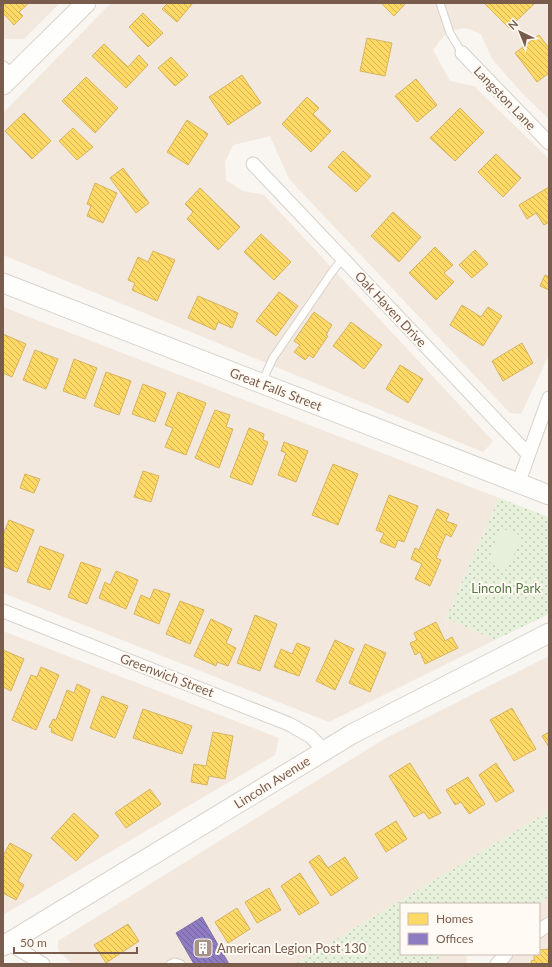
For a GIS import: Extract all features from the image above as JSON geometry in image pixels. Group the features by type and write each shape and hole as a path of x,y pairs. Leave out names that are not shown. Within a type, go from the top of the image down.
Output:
{"main road":[{"path":"6,77 86,3"},
{"name":"Great Falls Street","path":"3,283 549,495"},
{"name":"Lincoln Avenue","path":"5,943 324,750 381,719 549,633"}],"street":[{"name":"Langston Lane","path":"462,53 549,143"},
{"name":"Oak Haven Drive","path":"254,164 528,454"},
{"path":"518,484 549,398"},
{"name":"Greenwich Street","path":"3,611 289,724 310,736 324,750"},
{"path":"540,930 549,924"},
{"path":"5,943 43,964"},
{"path":"497,964 505,955"}],"lane":[{"path":"440,3 450,32 462,53"},
{"path":"261,384 273,358 343,258"},
{"path":"170,964 175,962 181,964"}],"shaded area":[{"path":"3,3 60,3 24,39 3,39"},
{"path":"111,3 549,3 549,119 521,92 492,59 481,34 466,28 448,31 433,50 450,81 474,86 549,159 549,355 521,414 510,413 289,179 270,136 233,145 225,162 226,180 243,191 264,195 493,441 483,452 3,255 3,113"},
{"path":"3,307 499,498 446,618 495,640 329,722 3,593"},
{"path":"3,631 279,738 275,755 3,915"},
{"path":"549,656 549,811 295,964 72,964 58,950 58,941 386,738"},
{"path":"549,897 549,964 507,964 506,955 540,955 540,903 539,903"},
{"path":"444,955 466,955 467,964 429,964"}],"green space":[{"name":"Lincoln Park","path":"499,498 549,517 549,614 495,640 446,618"},
{"path":"501,528 522,536 507,570 488,561"},
{"path":"549,811 549,897 538,903 400,903 400,955 444,955 429,964 295,964"}],"building: Homes":[{"path":"3,3 29,3 19,12 23,16 14,25 3,13"},
{"path":"168,3 193,3 177,22 162,9"},
{"path":"381,3 406,3 394,16"},
{"path":"484,3 535,3 509,28"},
{"path":"143,13 163,33 148,47 129,27"},
{"path":"539,35 549,48 549,73 537,82 515,53"},
{"path":"367,38 392,43 385,76 360,71"},
{"path":"104,44 128,67 139,55 148,65 126,88 92,56"},
{"path":"171,57 188,75 175,86 158,68"},
{"path":"242,75 261,103 228,125 209,97"},
{"path":"86,77 118,108 95,133 62,101"},
{"path":"416,79 437,105 417,122 395,96"},
{"path":"307,97 319,108 313,114 331,131 311,152 282,124"},
{"path":"460,108 484,132 455,161 430,138"},
{"path":"24,113 51,141 32,159 5,131"},
{"path":"187,120 208,134 188,165 167,152"},
{"path":"73,128 93,147 77,160 59,141"},
{"path":"343,151 371,176 356,192 328,167"},
{"path":"496,154 521,178 503,197 478,172"},
{"path":"123,168 149,203 136,213 110,178"},
{"path":"95,183 117,193 103,223 87,216 91,206 87,204"},
{"path":"549,187 549,222 544,225 536,213 527,219 519,205"},
{"path":"200,188 240,227 218,250 187,219 193,212 185,204"},
{"path":"393,212 421,237 399,262 371,236"},
{"path":"261,234 291,262 274,280 244,252"},
{"path":"435,247 453,265 444,273 454,282 436,300 409,273"},
{"path":"475,250 488,264 472,278 459,265"},
{"path":"153,251 175,260 157,301 132,290 135,283 128,280 138,257 148,262"},
{"path":"545,275 549,277 549,290 540,286"},
{"path":"279,292 298,306 276,336 256,321"},
{"path":"198,296 238,313 232,328 218,322 215,330 188,318"},
{"path":"462,305 481,317 488,307 502,316 483,346 450,325"},
{"path":"314,312 332,325 326,335 328,336 313,358 309,355 305,360 294,352 300,345 294,341"},
{"path":"351,322 382,345 364,369 333,346"},
{"path":"3,334 26,344 12,377 3,373"},
{"path":"522,343 533,363 503,381 492,361"},
{"path":"35,350 58,359 46,389 23,380"},
{"path":"74,359 97,368 85,399 63,391"},
{"path":"400,365 423,379 408,403 386,389"},
{"path":"106,372 131,381 119,415 94,406"},
{"path":"143,384 166,393 155,422 132,414"},
{"path":"178,392 206,403 186,455 165,447 173,428 165,425"},
{"path":"215,410 230,415 226,427 233,429 219,468 195,458"},
{"path":"249,428 264,434 263,440 268,442 252,485 230,477"},
{"path":"284,442 308,451 296,482 278,475 286,453 281,451"},
{"path":"333,464 358,474 338,525 312,515"},
{"path":"143,471 159,476 151,502 134,497"},
{"path":"25,474 40,479 34,493 20,488"},
{"path":"389,495 418,506 404,542 398,540 395,548 380,542 384,533 376,530"},
{"path":"437,509 449,514 446,521 457,525 451,537 446,534 436,558 441,560 430,586 415,579 422,564 411,559 415,548 419,550"},
{"path":"9,520 34,530 17,572 3,566 3,535"},
{"path":"40,546 64,555 50,590 27,582"},
{"path":"81,562 101,569 87,604 68,597"},
{"path":"116,571 138,580 126,609 99,598 105,582 110,585"},
{"path":"154,589 170,594 159,624 134,614 141,595 150,599"},
{"path":"180,601 204,610 190,644 166,634"},
{"path":"255,615 277,624 260,671 237,663"},
{"path":"211,619 232,629 226,643 236,648 228,666 217,662 216,666 194,656"},
{"path":"436,622 445,641 452,637 458,648 425,664 420,652 415,655 410,643 417,640 414,633"},
{"path":"335,640 354,649 335,690 316,681"},
{"path":"297,643 310,648 299,676 274,667 281,649 292,654"},
{"path":"365,644 386,653 370,692 349,683"},
{"path":"3,650 24,659 11,691 3,687"},
{"path":"41,667 59,675 36,730 12,720 31,675 37,677"},
{"path":"77,684 90,690 72,741 51,732 52,728 49,727 53,719 56,720 67,690 74,693"},
{"path":"102,696 128,706 115,738 90,728"},
{"path":"512,708 536,749 514,761 490,720"},
{"path":"143,709 192,726 182,754 133,738"},
{"path":"213,732 233,736 225,779 209,776 207,785 191,782 194,764 206,766"},
{"path":"549,732 549,747 542,736"},
{"path":"410,763 441,813 429,819 424,812 414,817 389,776"},
{"path":"496,763 514,791 496,802 479,775"},
{"path":"468,777 485,804 469,814 461,802 455,805 446,790"},
{"path":"150,789 161,804 126,828 115,813"},
{"path":"74,813 99,836 76,861 51,838"},
{"path":"396,821 407,839 386,852 375,834"},
{"path":"10,843 32,855 18,881 24,885 16,900 3,893 3,856"},
{"path":"319,855 328,868 345,857 358,878 331,896 309,862"},
{"path":"300,873 319,903 299,915 281,886"},
{"path":"269,888 281,910 257,923 245,902"},
{"path":"237,908 250,929 228,943 215,922"},
{"path":"128,924 139,941 106,963 94,945"},
{"path":"549,949 549,964 532,964 531,961 534,960 534,955 540,955 540,950"}],"building: Offices":[{"name":"American Legion Post 130","path":"202,917 229,964 194,964 176,933"}],"place":[{"name":"American Legion Post 130","path":"203,948"}]}
